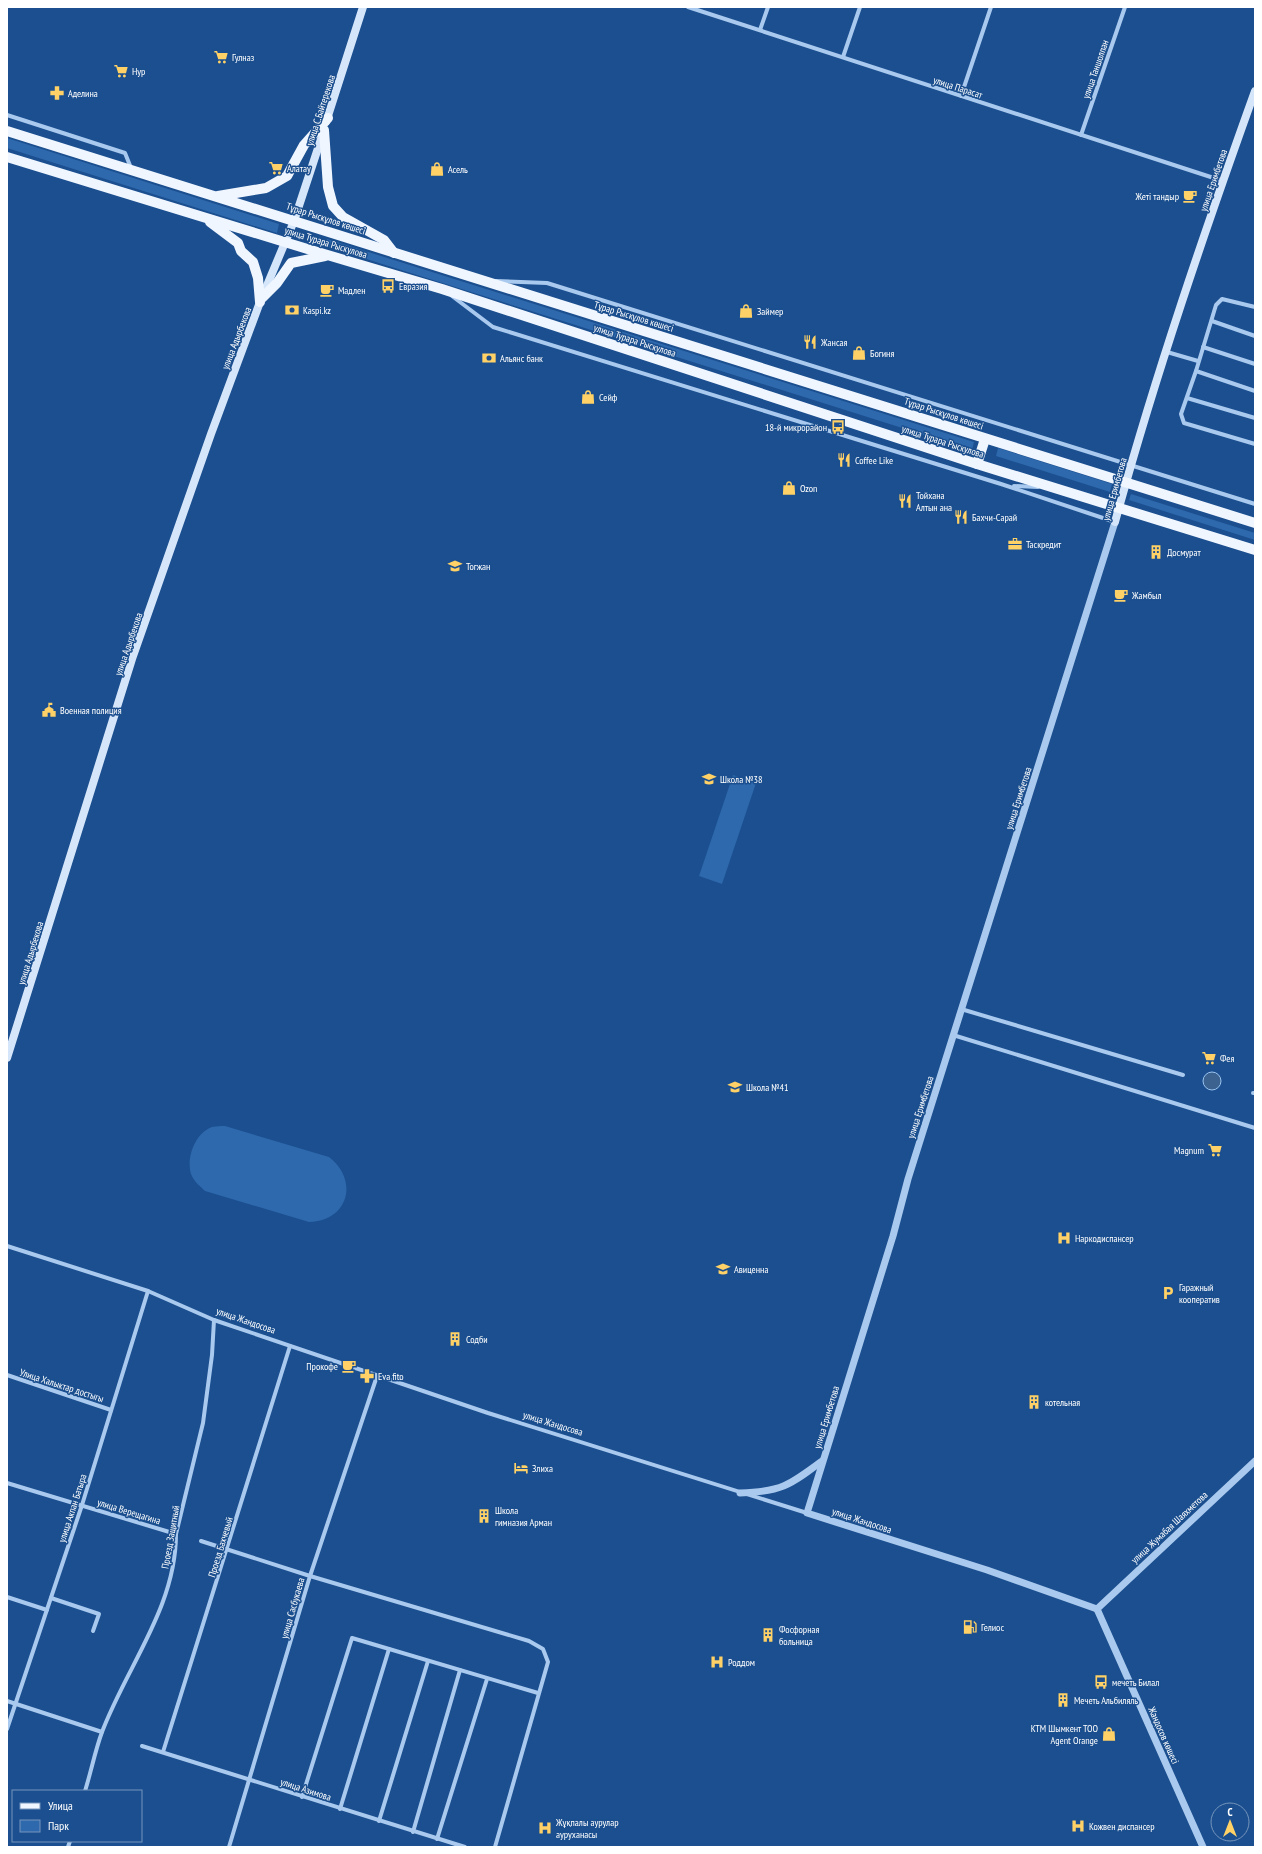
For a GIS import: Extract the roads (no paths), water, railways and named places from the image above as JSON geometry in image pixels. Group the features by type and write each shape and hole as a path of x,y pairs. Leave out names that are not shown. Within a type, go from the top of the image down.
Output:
{"main road":[{"name":"улица С.Байтерекова","path":"286,242 328,118 363,7"},
{"name":"улица Еримбетова","path":"1115,522 1130,466 1185,291 1255,91"},
{"path":"217,196 266,188 287,176 304,145 328,118"},
{"path":"324,130 328,187 333,206 343,217 384,240 394,253"},
{"name":"Тұрар Рыскұлов көшесі","path":"7,131 1255,523"},
{"name":"улица Турара Рыскулова","path":"7,156 442,289 1047,487 1255,550"},
{"path":"204,217 238,243 241,251 253,262 258,278 261,300"},
{"name":"улица Адырбекова","path":"7,1058 132,659 210,434 261,300 286,242"},
{"path":"261,300 277,283 291,263 329,255"},
{"path":"977,464 985,439"}],"street":[{"name":"улица Парасат","path":"688,7 1223,181"},
{"path":"760,30 768,7"},
{"path":"843,57 860,7"},
{"path":"961,96 991,7"},
{"name":"улица Таншолпан","path":"1081,135 1125,7"},
{"path":"7,115 125,153 132,170"},
{"path":"478,280 547,283 1255,504"},
{"path":"442,289 493,327 1010,486 1115,522"},
{"path":"1255,307 1222,299 1216,304 1212,322 1181,414 1184,422 1255,444"},
{"path":"1212,322 1255,336"},
{"path":"1203,347 1255,364"},
{"path":"1167,352 1198,361"},
{"path":"1196,371 1255,391"},
{"path":"1187,398 1255,418"},
{"path":"1010,486 1047,487"},
{"name":"улица Еримбетова","path":"807,1513 893,1236 908,1179 1115,522"},
{"path":"961,1009 1183,1075"},
{"path":"953,1035 1255,1128"},
{"name":"улица Жандосова","path":"7,1246 148,1291 214,1320 488,1413 987,1570 1097,1609"},
{"name":"улица Акпан Батыра","path":"7,1729 82,1505 148,1291"},
{"name":"Проезд Защитный","path":"85,1790 102,1732 158,1617 176,1553 176,1534 203,1423 212,1355 214,1320"},
{"name":"Проезд Бахчевый","path":"163,1752 290,1346"},
{"name":"Улица Халыктар достыгы","path":"7,1375 111,1410"},
{"name":"улица Сасбукаева","path":"229,1847 310,1576 377,1376"},
{"path":"740,1493 764,1492 782,1488 822,1461"},
{"name":"улица Жумабая Шаяхметова","path":"1097,1609 1255,1461"},
{"name":"улица Верещагина","path":"7,1483 176,1534"},
{"path":"201,1541 310,1576 537,1645 543,1649 548,1662 495,1847"},
{"path":"7,1597 46,1610"},
{"path":"51,1598 99,1614 93,1631"},
{"name":"Жандосов көшесі","path":"1097,1609 1203,1847"},
{"path":"302,1796 352,1638 538,1694"},
{"path":"340,1809 389,1649"},
{"path":"379,1821 428,1661"},
{"path":"413,1832 460,1670"},
{"path":"437,1840 486,1678"},
{"path":"7,1701 102,1732"},
{"name":"улица Азимова","path":"142,1746 437,1840 465,1847"}],"place":[{"name":"Гулназ","path":"221,57"},
{"name":"Нур","path":"121,71"},
{"name":"Аделина","path":"57,93"},
{"name":"Алатау","path":"276,168"},
{"name":"Асель","path":"437,169"},
{"name":"Жеті тандыр","path":"1190,196"},
{"name":"Евразия","path":"388,286"},
{"name":"Мадлен","path":"327,290"},
{"name":"Kaspi.kz","path":"292,310"},
{"name":"Займер","path":"746,311"},
{"name":"Жансая","path":"810,342"},
{"name":"Богиня","path":"859,353"},
{"name":"Альянс банк","path":"489,358"},
{"name":"Сейф","path":"588,397"},
{"name":"18-й микрорайон","path":"838,427"},
{"name":"Coffee Like","path":"844,460"},
{"name":"Ozon","path":"789,488"},
{"name":"Тойхана Алтын ана","path":"905,501"},
{"name":"Бахчи-Сарай","path":"961,517"},
{"name":"Таскредит","path":"1015,544"},
{"name":"Досмурат","path":"1156,552"},
{"name":"Тогжан","path":"455,566"},
{"name":"Жамбыл","path":"1121,595"},
{"name":"Военная полиция","path":"49,710"},
{"name":"Школа №38","path":"709,779"},
{"name":"Фея","path":"1209,1058"},
{"name":"Школа №41","path":"735,1087"},
{"name":"Magnum","path":"1215,1150"},
{"name":"Наркодиспансер","path":"1064,1238"},
{"name":"Авиценна","path":"723,1269"},
{"name":"Гаражный кооператив","path":"1168,1293"},
{"name":"Содби","path":"455,1339"},
{"name":"Прокофе","path":"349,1366"},
{"name":"Eva fito","path":"367,1376"},
{"name":"котельная","path":"1034,1402"},
{"name":"Злиха","path":"521,1468"},
{"name":"Школа гимназия Арман","path":"484,1516"},
{"name":"Гелиос","path":"970,1627"},
{"name":"Фосфорная больница","path":"768,1635"},
{"name":"Роддом","path":"717,1662"},
{"name":"мечеть Билал","path":"1101,1682"},
{"name":"Мечеть Альбиляль","path":"1063,1700"},
{"name":"KTM Шымкент ТОО Agent Orange","path":"1109,1734"},
{"name":"Кожвен диспансер","path":"1078,1826"},
{"name":"Жұқпалы аурулар ауруханасы","path":"545,1828"}]}
